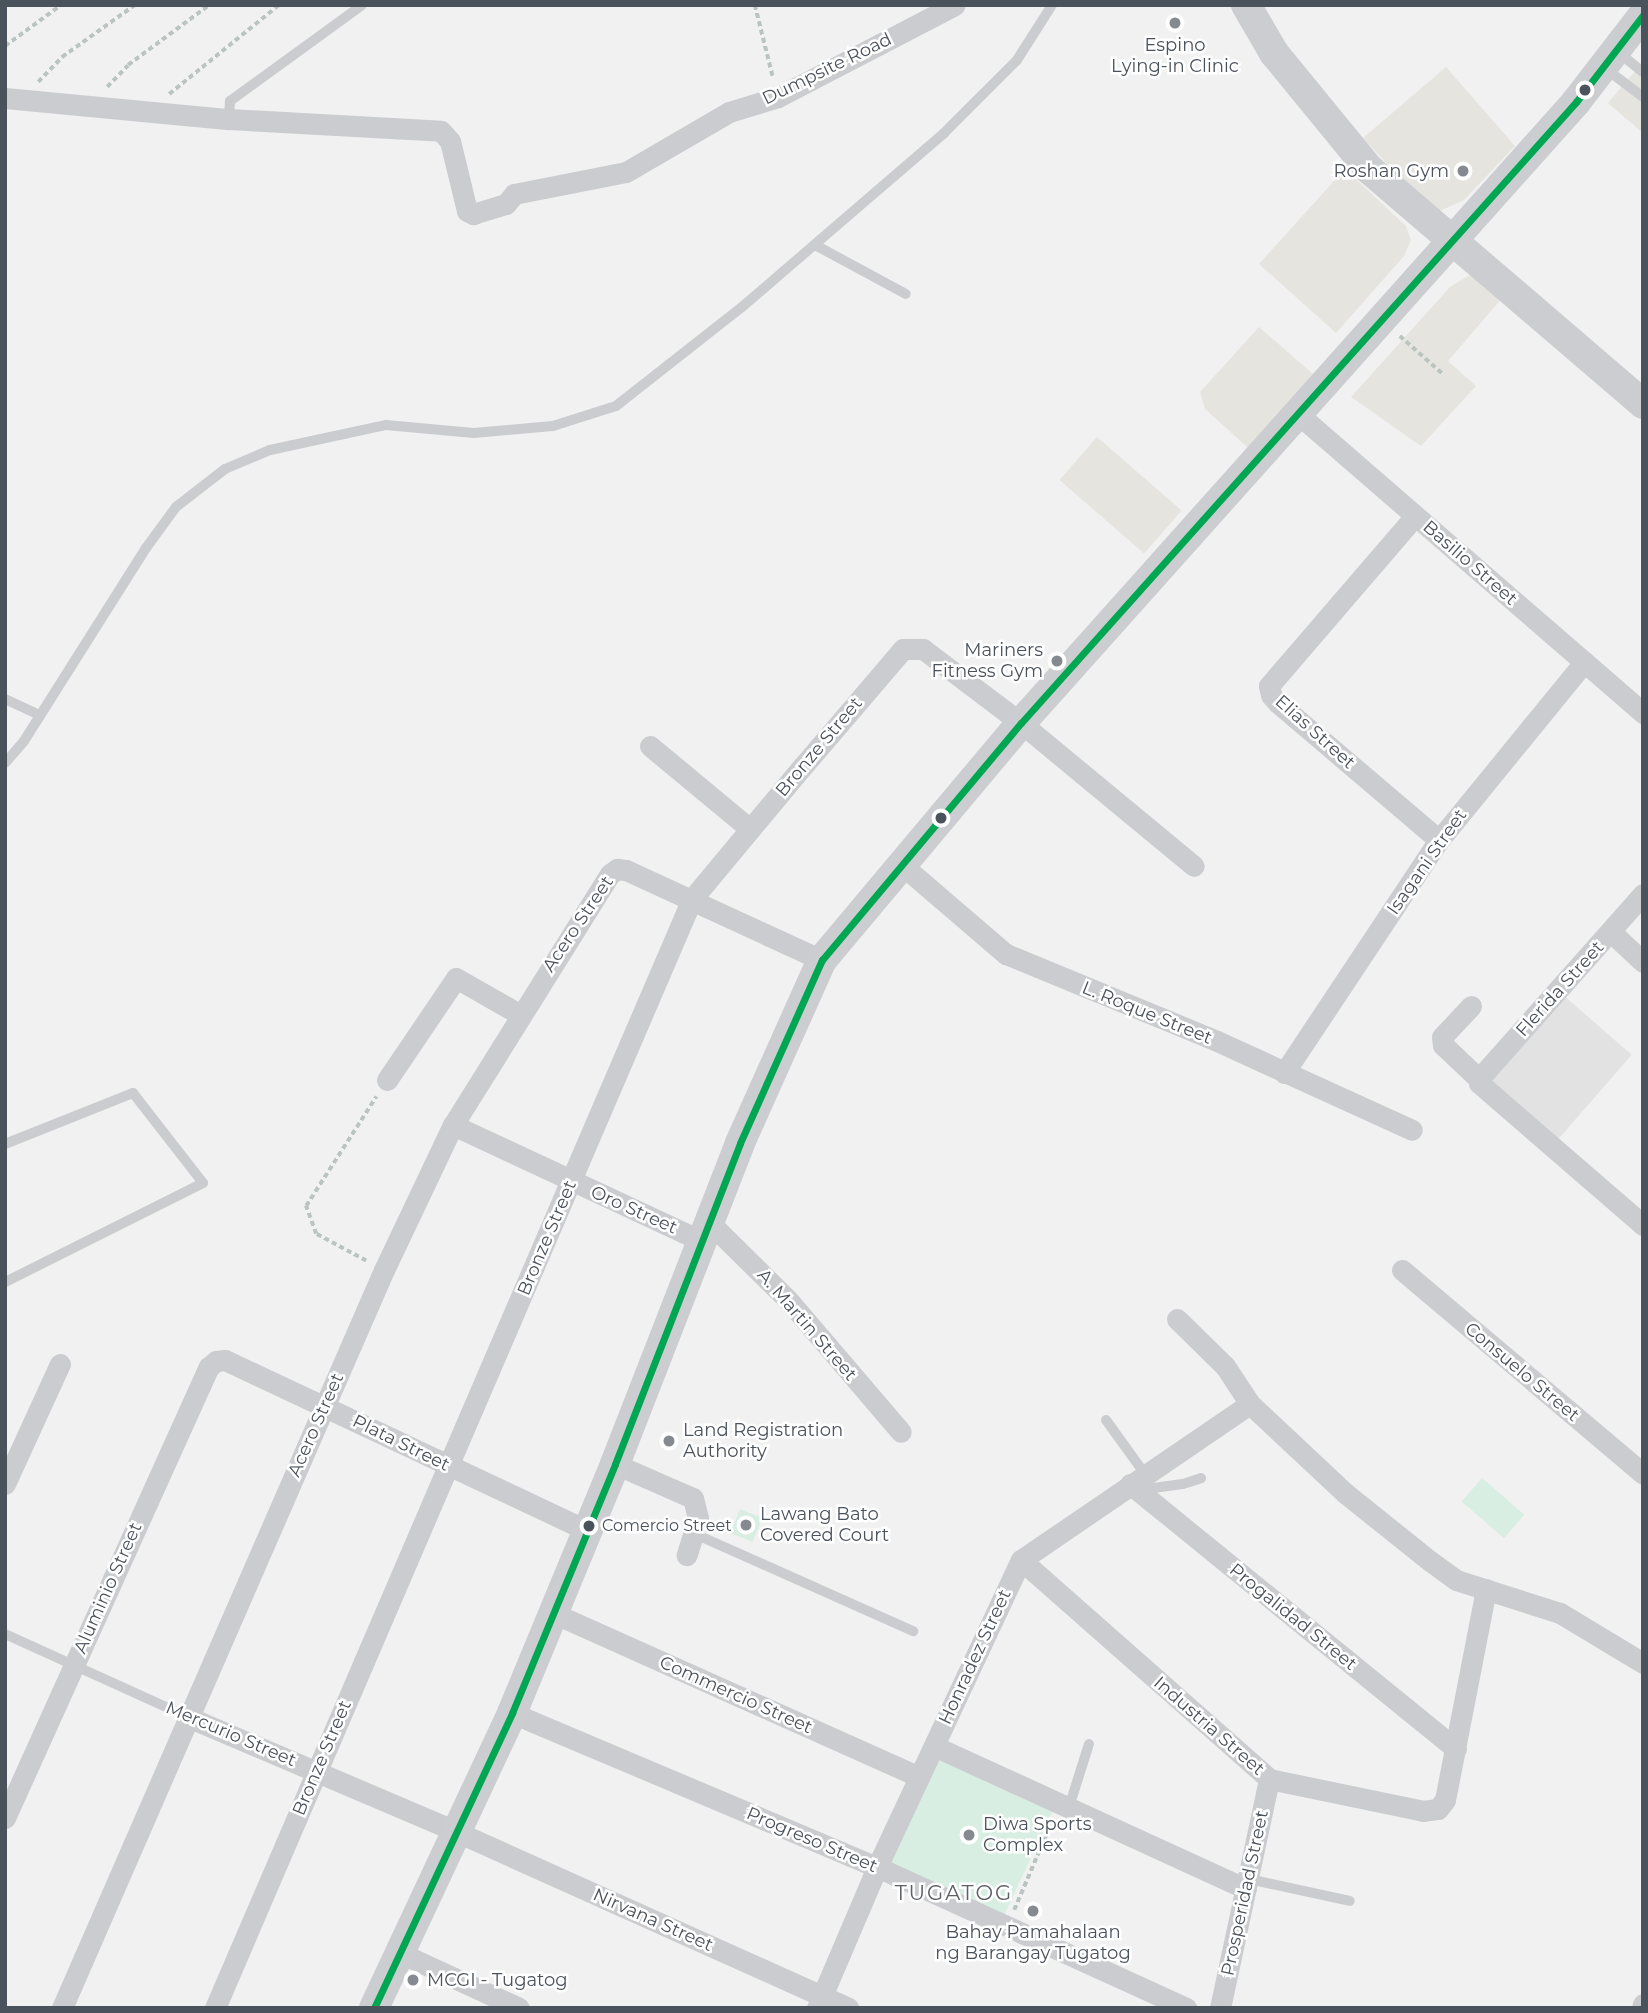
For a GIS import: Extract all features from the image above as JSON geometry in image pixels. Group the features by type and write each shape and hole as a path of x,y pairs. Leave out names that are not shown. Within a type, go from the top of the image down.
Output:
{"main road":[{"path":"1246,5 1274,52 1369,169 1642,401"},
{"path":"374,2008 512,1713 615,1464 740,1143 822,960 1021,723 1576,102 1643,15"}],"street":[{"name":"Dumpsite Road","path":"229,119 442,131 450,141 467,211 473,214 506,204 514,194 626,172 729,112 778,96 955,5"},
{"path":"12,99 229,119"},
{"name":"Basilio Street","path":"1298,414 1643,713"},
{"name":"Elias Street","path":"1415,516 1269,686 1271,695 1278,703 1439,841"},
{"name":"Bronze Street","path":"215,2008 692,899 903,649 922,649 1021,723 1194,866"},
{"name":"Isagani Street","path":"1284,1073 1439,841 1584,662"},
{"path":"650,746 750,829"},
{"name":"L. Roque Street","path":"902,865 1006,954 1216,1041 1412,1130"},
{"name":"Acero Street","path":"62,2008 384,1270 453,1125 519,1014 610,874 617,869 626,870 692,899"},
{"name":"Flerida Street","path":"1479,1081 1643,894"},
{"path":"692,899 822,960"},
{"path":"1611,932 1643,962"},
{"path":"387,1080 456,978 519,1014"},
{"path":"1471,1006 1442,1037 1443,1045 1479,1081 1643,1225"},
{"name":"Oro Street","path":"453,1125 571,1182 706,1232"},
{"name":"A. Martin Street","path":"706,1232 789,1301 901,1432"},
{"name":"Consuelo Street","path":"1402,1270 1643,1474"},
{"path":"1177,1319 1225,1366 1250,1404 1345,1493 1430,1561 1456,1580 1560,1613 1643,1663"},
{"name":"Plata Street","path":"216,1361 225,1360 586,1530"},
{"name":"Aluminio Street","path":"5,1818 209,1367 216,1361"},
{"path":"5,1484 60,1364"},
{"path":"1021,1560 1138,1483 1250,1404"},
{"path":"615,1464 693,1498 698,1518 687,1555"},
{"name":"Progalidad Street","path":"1138,1483 1457,1749"},
{"name":"Honradez Street","path":"820,2002 877,1867 1021,1560"},
{"name":"Industria Street","path":"1021,1560 1269,1779 1423,1811 1437,1809 1445,1800 1457,1749"},
{"path":"1457,1749 1486,1589"},
{"name":"Commercio Street","path":"553,1613 919,1777"},
{"name":"Progreso Street","path":"512,1713 877,1867 1186,2008"},
{"name":"Mercurio Street","path":"188,1717 457,1832"},
{"path":"934,1746 1247,1884"},
{"name":"Prosperidad Street","path":"1220,2008 1269,1779"},
{"name":"Nirvana Street","path":"457,1832 820,2002 848,2008"},
{"path":"398,1952 519,2008"}],"lane":[{"path":"229,119 230,101 362,5"},
{"path":"5,763 24,741 146,548 176,507 225,469 271,450 386,425 474,433 500,431 553,426 616,407 742,307 944,133 1017,60 1052,5"},
{"path":"1610,59 1643,72"},
{"path":"1610,59 1641,92"},
{"path":"815,245 906,294"},
{"path":"5,699 40,715"},
{"path":"5,1144 133,1093 203,1183 5,1282"},
{"path":"1106,1420 1138,1483 1183,1484 1201,1478"},
{"path":"695,1534 913,1631"},
{"name":"Mercurio Street","path":"5,1634 188,1717"},
{"path":"1064,1805 1089,1744"},
{"path":"1247,1884 1350,1901"}],"path":[{"path":"5,46 61,5"},
{"path":"12,99 62,57 135,5"},
{"path":"89,107 128,65 209,5"},
{"path":"147,112 279,5"},
{"path":"755,5 778,96"},
{"path":"1381,318 1444,375"},
{"path":"384,1270 316,1234 306,1206 387,1080"},
{"path":"1007,1926 1064,1805"}],"shaded area":[{"path":"1643,62 1643,133 1608,103"},
{"path":"1446,67 1515,146 1464,200 1442,210 1433,210 1425,205 1363,138"},
{"path":"1345,169 1406,226 1411,240 1404,256 1336,333 1259,264"},
{"path":"1468,276 1475,276 1503,297 1448,361 1476,386 1421,446 1351,397 1450,287"},
{"path":"1259,327 1321,381 1255,454 1205,409 1200,392"},
{"path":"1097,437 1182,510 1144,553 1060,480"},
{"path":"1563,995 1632,1055 1554,1145 1485,1085"}],"green space":[{"path":"1482,1478 1524,1515 1504,1538 1462,1501"},
{"name":"Lawang Bato Covered Court","path":"740,1509 762,1518 753,1542 730,1533"},
{"name":"Diwa Sports Complex","path":"936,1749 1056,1805 1001,1923 881,1867"}],"transit line":[{"path":"374,2008 512,1713 615,1464 740,1143 822,960 1021,723 1576,102 1643,15"}],"place":[{"name":"Espino Lying-in Clinic","path":"1175,23"},
{"name":"Roshan Gym","path":"1463,171"},
{"name":"Mariners Fitness Gym","path":"1057,661"},
{"name":"Land Registration Authority","path":"669,1441"},
{"name":"Lawang Bato Covered Court","path":"746,1525"},
{"name":"Comercio Street","path":"589,1526"},
{"name":"Diwa Sports Complex","path":"969,1835"},
{"name":"Bahay Pamahalaan ng Barangay Tugatog","path":"1033,1911"},
{"name":"MCGI - Tugatog","path":"413,1980"}],"district":[{"name":"TUGATOG","path":"954,1893"}]}
